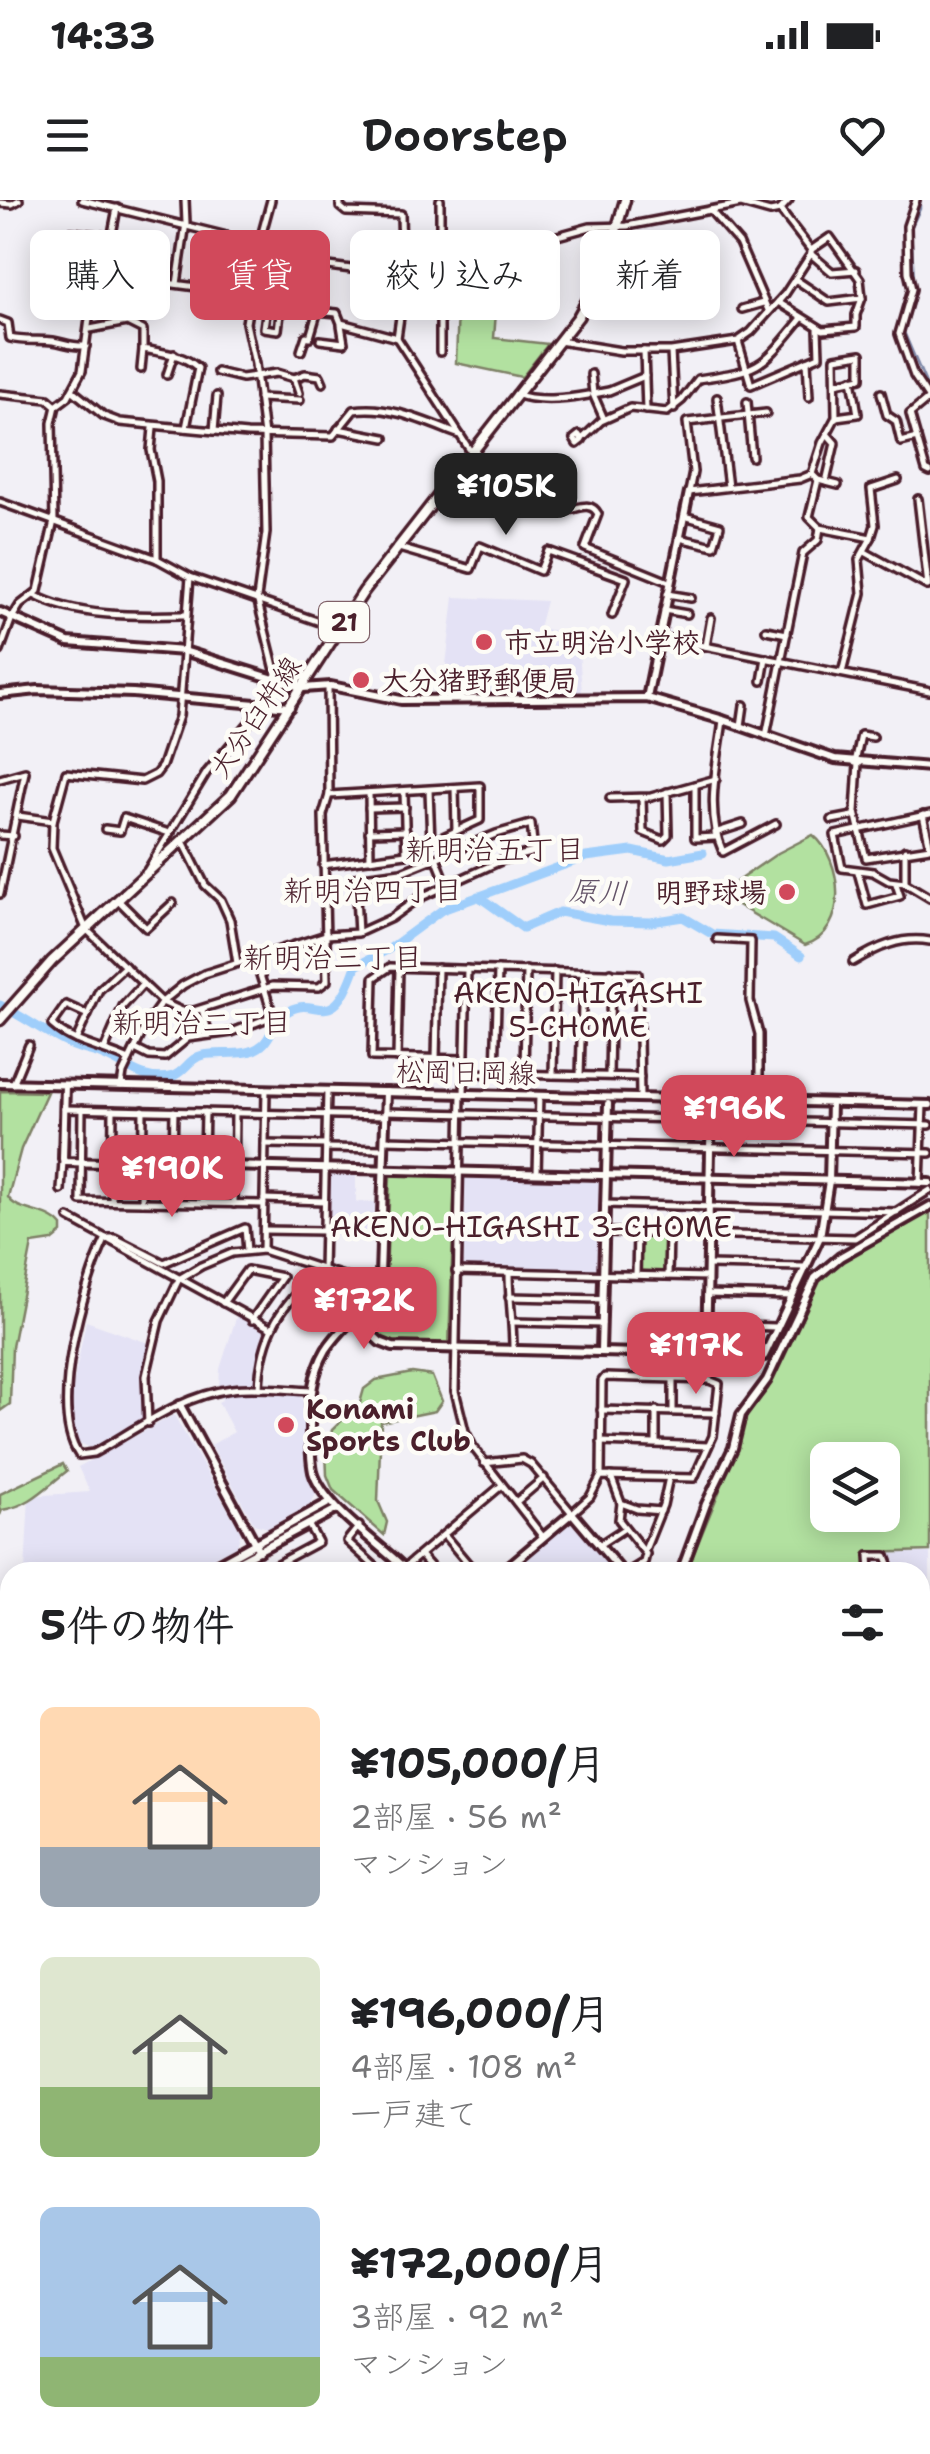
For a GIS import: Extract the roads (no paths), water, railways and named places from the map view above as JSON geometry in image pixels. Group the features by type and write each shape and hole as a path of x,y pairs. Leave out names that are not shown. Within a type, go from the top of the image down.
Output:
{"main road":[{"name":"大分臼杵線","path":"0,1020 86,929 231,795 396,547 592,295 625,200"}],"street":[{"path":"0,203 18,200"},
{"path":"82,200 210,230"},
{"path":"177,284 186,200"},
{"path":"263,230 271,200"},
{"path":"340,200 346,212 401,214 402,230"},
{"path":"440,200 440,230"},
{"path":"718,200 720,208"},
{"path":"560,236 747,204 770,212 780,210 789,200"},
{"path":"916,200 907,226 912,288 900,334 914,376 929,400 910,414 926,470 930,472"},
{"path":"114,230 116,208"},
{"path":"710,210 739,243 768,310"},
{"path":"780,210 811,252 832,272 856,270"},
{"path":"559,342 622,351 671,352 738,341 778,302 811,252 830,237 860,279 862,298 856,327 818,329 778,302"},
{"path":"795,280 829,302 862,298"},
{"path":"170,283 190,286"},
{"path":"742,309 762,303"},
{"path":"320,340 344,342 337,313 330,312"},
{"path":"582,439 604,419 632,407 659,414 674,408 698,379 747,370 769,359 802,318"},
{"path":"0,320 8,323 10,338 86,346"},
{"path":"0,652 12,618 20,605 34,596 54,521 52,445 56,406 72,390 82,371 89,320"},
{"path":"144,876 218,757 265,704 276,674 258,601 266,533 264,435 246,320"},
{"path":"265,320 264,328 278,330 279,320"},
{"path":"301,351 315,320"},
{"path":"399,320 397,338 471,452"},
{"path":"440,320 440,352"},
{"path":"90,329 127,322 143,330 141,369"},
{"path":"340,323 397,338"},
{"path":"738,341 751,385 819,356 818,329"},
{"path":"143,349 174,354 198,368 186,428"},
{"path":"644,351 646,410"},
{"path":"671,352 674,408"},
{"path":"167,375 174,354"},
{"path":"689,492 800,479 812,474 836,417 835,358 861,354 861,378 836,383"},
{"path":"807,361 809,398"},
{"path":"217,372 242,378 278,373 294,378 305,374 320,376 323,383"},
{"path":"591,374 591,394 604,419"},
{"path":"516,394 567,399 609,391 644,376"},
{"path":"259,398 300,396 294,378"},
{"path":"836,417 858,414 852,380"},
{"path":"72,390 104,416 154,427 332,436 354,410 367,408 396,413 460,435"},
{"path":"882,393 887,415 896,421 901,442 917,438"},
{"path":"0,394 48,398 56,406"},
{"path":"214,431 217,396"},
{"path":"717,398 728,488"},
{"path":"747,402 752,457"},
{"path":"647,698 693,472 687,422 766,413"},
{"path":"154,427 151,450 158,481 157,559"},
{"path":"338,430 385,438"},
{"path":"826,482 835,443 828,434"},
{"path":"812,474 818,480 838,485"},
{"path":"452,475 510,493 527,492 568,510 582,505 594,508 598,514 585,548 669,582"},
{"path":"818,480 809,517 820,528 871,538"},
{"path":"842,673 860,603 859,564 874,525 871,489 898,480"},
{"path":"918,499 929,587"},
{"path":"0,502 340,629"},
{"path":"679,538 714,546 720,526 684,516"},
{"path":"766,736 803,553 818,540 820,528"},
{"path":"396,547 471,570 480,546 540,571 548,551 626,579 612,615"},
{"path":"865,552 929,587"},
{"path":"607,572 611,559"},
{"path":"190,576 175,734 156,774 142,780 66,773 53,821 52,848 86,929 162,1002 182,1011 202,1009 265,989 323,985 328,978 323,815 329,795 328,686"},
{"path":"667,594 691,598"},
{"path":"34,596 75,608 152,616 186,615"},
{"path":"664,610 687,614"},
{"path":"0,612 68,642 184,650 302,688 328,686 402,700 647,698 835,759 930,767"},
{"path":"706,646 712,618"},
{"path":"766,630 787,634"},
{"path":"659,637 930,691"},
{"path":"762,680 766,658"},
{"path":"0,694 74,690 290,708"},
{"path":"741,726 744,705"},
{"path":"723,720 713,789 716,835 723,852 776,824"},
{"path":"873,737 861,735 857,763 855,812 859,829 866,858 930,847 927,814 859,829 835,835 842,868 873,872 895,883 906,883 930,898"},
{"path":"0,779 25,772 0,894"},
{"path":"610,798 642,798 716,779"},
{"path":"694,785 695,838 716,835 742,823"},
{"path":"324,865 406,854 480,820 480,786 329,795"},
{"path":"455,788 456,831"},
{"path":"429,790 431,842"},
{"path":"404,792 406,854"},
{"path":"642,798 643,832 663,840 668,834 667,792"},
{"path":"369,793 375,876"},
{"path":"369,808 405,807"},
{"path":"18,816 53,821"},
{"path":"832,820 852,816"},
{"path":"105,829 120,832 124,818 169,833"},
{"path":"121,1086 146,1023 183,984 326,935 358,933 391,918 417,899 447,885 503,860 534,852 531,824 401,872 354,881 358,933"},
{"path":"370,832 406,832"},
{"path":"0,835 14,836"},
{"path":"183,841 205,884 222,900 230,920 237,964"},
{"path":"905,850 906,883"},
{"path":"437,860 447,885"},
{"path":"858,872 866,905 900,896 895,883"},
{"path":"118,900 146,928 173,903"},
{"path":"717,939 751,941 750,1001 759,1034 758,1101"},
{"path":"853,962 903,940 930,941"},
{"path":"134,1049 149,1056 165,1057 186,1038 232,1032 273,1016 255,958"},
{"path":"76,1040 99,990 125,966"},
{"path":"465,1060 372,1057 374,978 390,967 635,973 639,978 640,1098"},
{"path":"397,1058 399,967"},
{"path":"436,1059 438,968"},
{"path":"467,969 454,1348 459,1410 465,1431 484,1464 543,1538"},
{"path":"495,1074 498,970"},
{"path":"524,1074 526,970"},
{"path":"552,1075 555,971"},
{"path":"580,1076 583,972"},
{"path":"609,1076 611,972"},
{"path":"104,1048 124,1006 143,984"},
{"path":"88,1015 66,1005 52,1025 64,1036 104,1048 129,1061"},
{"path":"202,1009 209,1035"},
{"path":"13,1084 28,1045"},
{"path":"464,1073 640,1077"},
{"name":"松岡日岡線","path":"0,1084 927,1105"},
{"path":"61,1190 65,1085"},
{"path":"263,1250 266,1090"},
{"path":"259,1388 261,1359 270,1328 288,1300 323,1270 327,1091"},
{"path":"386,1092 382,1264 376,1287 324,1354 312,1392 312,1468 330,1502 397,1562"},
{"path":"537,1173 539,1096"},
{"path":"706,1354 712,1100"},
{"path":"354,1318 387,1346 764,1356 820,1237 829,1181 831,1103"},
{"path":"602,1350 608,1104"},
{"path":"920,1183 927,1105"},
{"path":"64,1109 926,1125"},
{"path":"82,1109 81,1200 234,1204 324,1201"},
{"path":"112,1201 113,1110"},
{"path":"142,1202 143,1110"},
{"path":"172,1202 174,1111"},
{"path":"203,1203 205,1112"},
{"path":"234,1204 235,1112"},
{"path":"265,1144 538,1143 930,1153"},
{"path":"63,1161 920,1183 930,1187"},
{"path":"604,1232 855,1238 930,1187"},
{"path":"605,1204 898,1212"},
{"path":"685,1562 706,1504 733,1448 740,1415 767,1380 816,1278 840,1257 930,1206"},
{"path":"69,1218 270,1328"},
{"path":"106,1238 115,1238 164,1263 245,1228 247,1250"},
{"path":"264,1230 324,1231"},
{"path":"636,1276 637,1233"},
{"path":"668,1276 669,1234"},
{"path":"106,1238 84,1296 66,1391 67,1429 77,1454 84,1456 180,1405 216,1392 259,1388 312,1392"},
{"path":"148,1423 145,1386 152,1342 162,1313 179,1280 209,1262 247,1250 263,1250 376,1287"},
{"path":"708,1265 804,1267"},
{"path":"223,1303 247,1270 282,1277 252,1320"},
{"path":"456,1271 708,1277"},
{"path":"509,1272 512,1348"},
{"path":"707,1294 790,1296"},
{"path":"509,1297 603,1300"},
{"path":"513,1322 602,1324"},
{"path":"706,1325 776,1327"},
{"path":"514,1562 590,1497 601,1476 605,1377 717,1382 720,1392 709,1447 694,1478 601,1476"},
{"path":"673,1378 673,1410"},
{"path":"180,1405 257,1547"},
{"path":"602,1410 716,1413"},
{"path":"656,1410 656,1443"},
{"path":"601,1442 709,1447"},
{"path":"484,1464 522,1459 531,1464 615,1562"},
{"path":"611,1476 621,1503 618,1517 646,1550"},
{"path":"642,1562 669,1476"},
{"path":"516,1503 544,1478"},
{"path":"413,1562 502,1486"},
{"path":"234,1562 330,1502"},
{"path":"621,1503 661,1512"},
{"path":"257,1547 337,1509"},
{"path":"281,1562 318,1542 308,1524"},
{"path":"359,1526 347,1541 370,1562"},
{"path":"599,1545 625,1528"},
{"path":"444,1535 467,1562"},
{"path":"420,1555 426,1562"},
{"path":"869,1562 869,1556 886,1556 888,1562"}],"waterway":[{"path":"920,200 911,228 915,295 904,332 930,393"},
{"name":"原川","path":"0,1005 64,1042 136,1072 153,1077 173,1076 203,1055 256,1049 280,1017 295,1008 330,1008 347,989 356,966 389,949 442,910 586,857 632,851 669,859 703,853"},
{"name":"原川","path":"478,896 523,928 560,912 610,921 651,922 683,917 712,934 774,938 801,956"}],"place":[{"name":"市立明治小学校","path":"484,642"},
{"name":"大分猪野郵便局","path":"361,680"},
{"name":"明野球場","path":"787,892"},
{"name":"Konami Sports Club","path":"286,1425"}],"district":[{"name":"新明治五丁目","path":"495,850"},
{"name":"新明治四丁目","path":"373,891"},
{"name":"新明治三丁目","path":"333,958"},
{"name":"AKENO-HIGASHI 5-CHOME","path":"578,1010"},
{"name":"新明治二丁目","path":"202,1023"},
{"name":"AKENO-HIGASHI 3-CHOME","path":"531,1227"}]}
